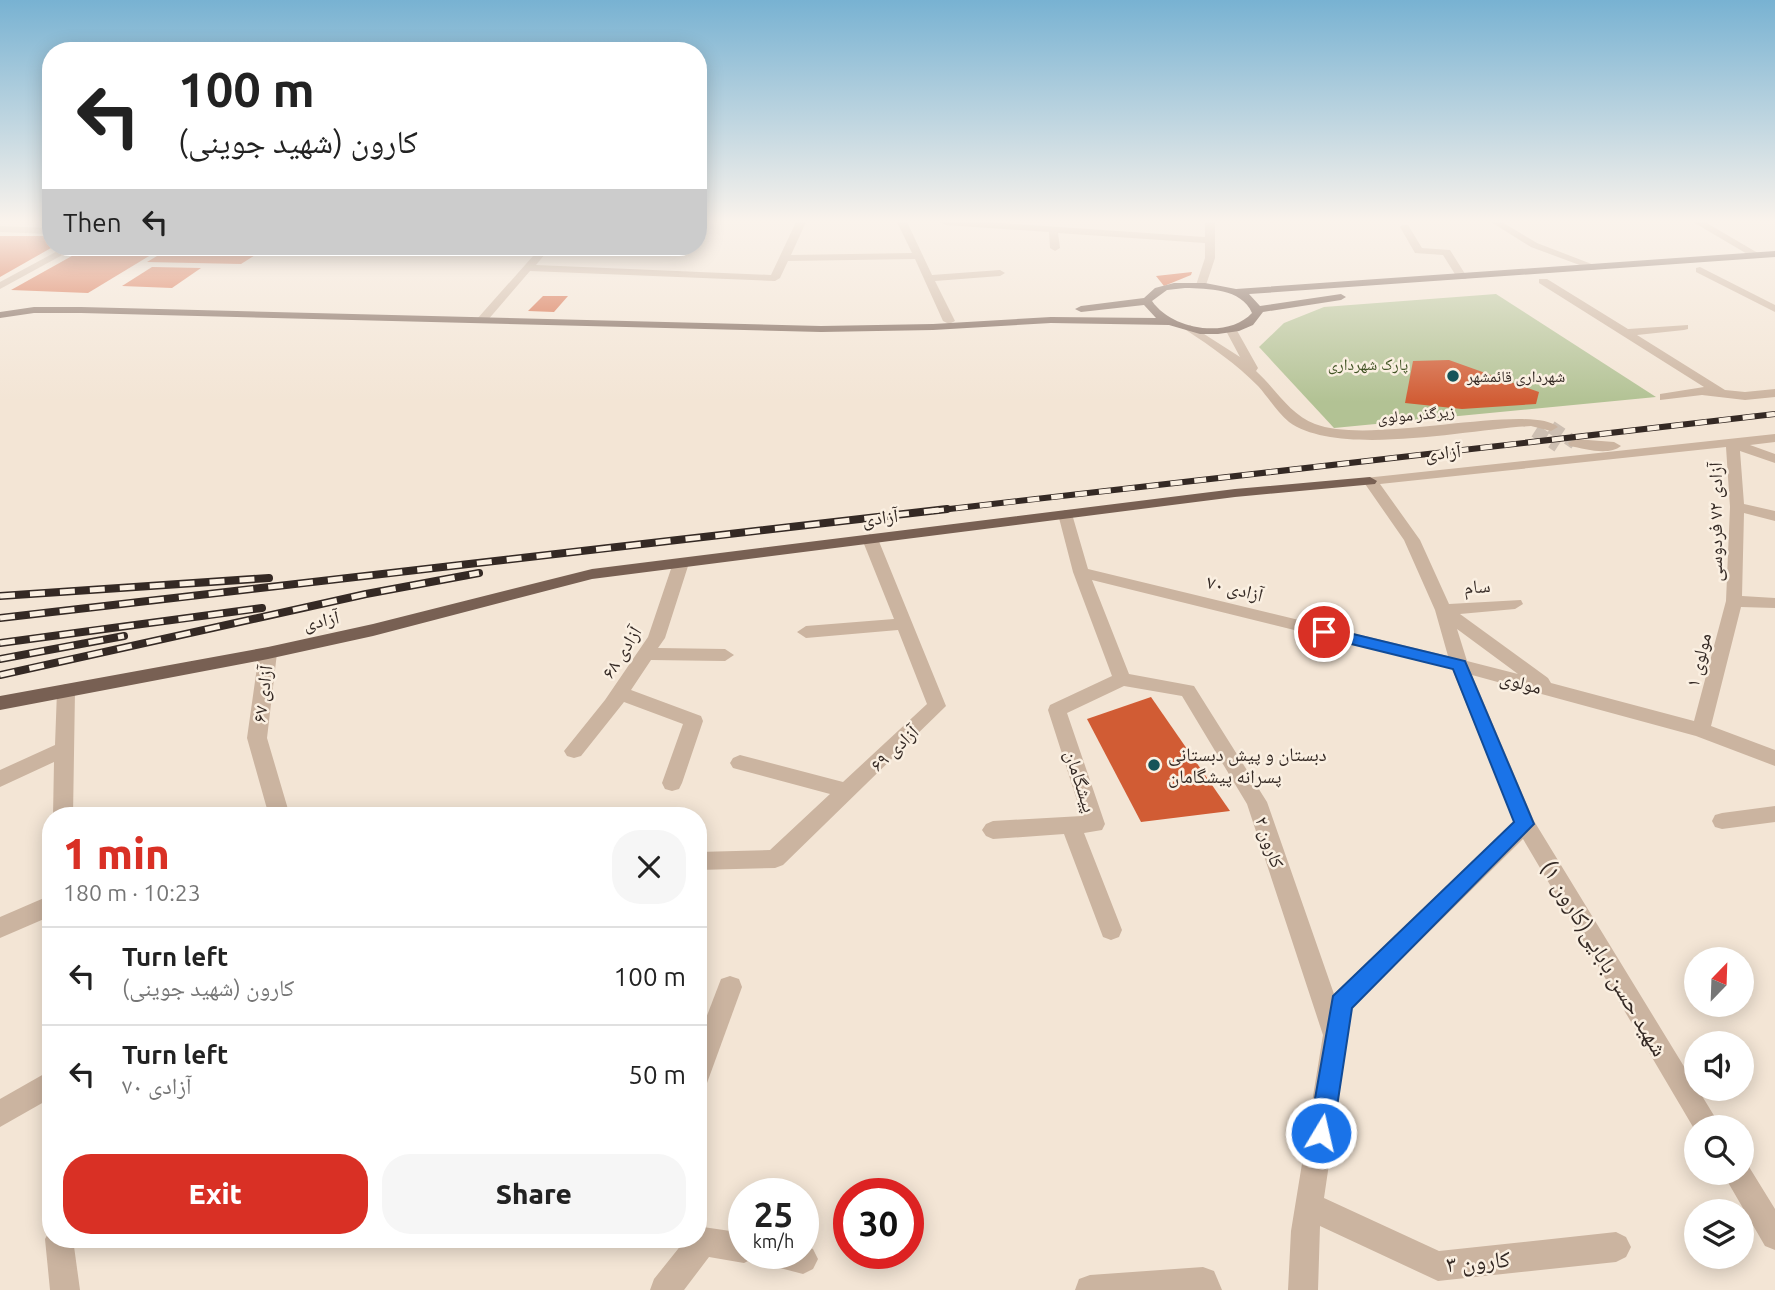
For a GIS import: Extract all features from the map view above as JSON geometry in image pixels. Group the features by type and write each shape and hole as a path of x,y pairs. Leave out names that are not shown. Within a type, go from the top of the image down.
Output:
{"main road":[{"path":"0,305 817,324 949,321 1029,315 1147,301 1159,289 1178,285 1201,285 1234,292 1383,282"},
{"path":"1470,282 1476,286"},
{"path":"1258,310 1331,298 1528,282"},
{"path":"1234,292 1247,299 1258,310"},
{"path":"1147,301 1150,310 1171,322 1190,328 1231,330 1254,321 1258,310"},
{"path":"0,315 34,310 81,310 821,329 1092,319 1171,322"},
{"name":"آزادی","path":"0,703 268,653 373,630 592,574 1235,493 1370,481"}],"street":[{"path":"484,318 515,282"},
{"path":"931,282 949,321"},
{"path":"1546,282 1723,394"},
{"path":"1723,282 1775,309"},
{"path":"1626,332 1684,327"},
{"path":"1190,328 1224,349 1261,383"},
{"path":"1231,330 1261,383"},
{"name":"زیرگذر مولوی","path":"1261,383 1296,421 1326,431 1361,437 1509,422 1531,422 1550,427"},
{"path":"1665,397 1702,391 1745,396 1775,393"},
{"name":"زیرگذر مولوی","path":"1509,422 1535,431"},
{"path":"1575,443 1600,447 1695,438 1733,443 1775,460"},
{"name":"آزادی","path":"1370,481 1775,438"},
{"name":"آزادی ۷۲ فردوسی","path":"1733,443 1737,507 1734,601"},
{"path":"1459,665 1443,610 1412,540 1370,481 1381,472 1549,453 1558,449 1558,446"},
{"path":"1737,507 1775,516"},
{"path":"1065,514 1081,572 1122,679"},
{"name":"آزادی ۶۹","path":"707,861 775,859 937,706 870,539"},
{"name":"آزادی ۶۸","path":"574,751 620,693 656,638 681,563"},
{"name":"آزادی ۷۰","path":"1081,572 1459,665"},
{"path":"1734,601 1775,603"},
{"name":"مولوی ۱","path":"1702,730 1734,601"},
{"name":"سام","path":"1443,610 1515,604"},
{"path":"1443,610 1552,690"},
{"path":"806,632 904,624"},
{"name":"آزادی ۶۷","path":"268,653 257,738 277,807"},
{"path":"646,654 725,655"},
{"name":"مولوی","path":"1459,665 1702,730 1775,758"},
{"name":"شهید حسن بابایی(کارون ۱)","path":"1459,665 1525,824 1701,1115"},
{"name":"پیشگامان","path":"993,831 1095,824 1057,710 1122,679"},
{"name":"کارون ۲","path":"1122,679 1188,691 1256,802 1336,1035"},
{"path":"63,807 66,691"},
{"path":"620,693 694,721 672,783"},
{"path":"0,779 65,749"},
{"path":"740,763 847,791"},
{"path":"1722,821 1775,814"},
{"path":"1303,1290 1306,1231 1341,1003 1525,824"},
{"path":"1071,826 1111,930"},
{"path":"0,928 42,909"},
{"path":"707,1050 730,987"},
{"path":"0,1114 42,1088"},
{"path":"1744,1185 1775,1236"},
{"name":"کارون ۳","path":"1310,1206 1438,1266 1616,1247"},
{"path":"707,1235 728,1242"},
{"path":"60,1248 65,1290"},
{"path":"665,1290 692,1248"},
{"path":"1090,1290 1203,1282 1207,1290"}],"green space":[{"name":"پارک شهرداری","path":"1496,294 1656,397 1334,428 1259,347 1284,323 1324,307"}],"building":[{"path":"25,282 106,282 88,293 11,290"},
{"path":"128,282 180,282 172,288 122,286"},
{"path":"543,296 568,296 554,312 528,311"},
{"name":"شهرداری قائمشهر","path":"1449,360 1539,392 1536,404 1462,409 1405,403 1413,361"},
{"name":"دبستان و پیش دبستانی پسرانه پیشگامان","path":"1151,697 1230,811 1141,822 1087,719"}],"tunnel":[{"path":"1551,427 1575,443"},
{"path":"1535,431 1558,446"}],"railway":[{"path":"932,511 1775,414"},
{"path":"0,618 947,509"},
{"path":"0,675 366,594 479,573"},
{"path":"0,596 269,578"},
{"path":"0,643 262,608"},
{"path":"0,659 124,636"}],"place":[{"name":"شهرداری قائمشهر","path":"1453,376"},
{"name":"دبستان و پیش دبستانی پسرانه پیشگامان","path":"1154,765"}],"route":[{"path":"1321,1133 1341,1003 1525,824 1459,665 1324,632"}]}
